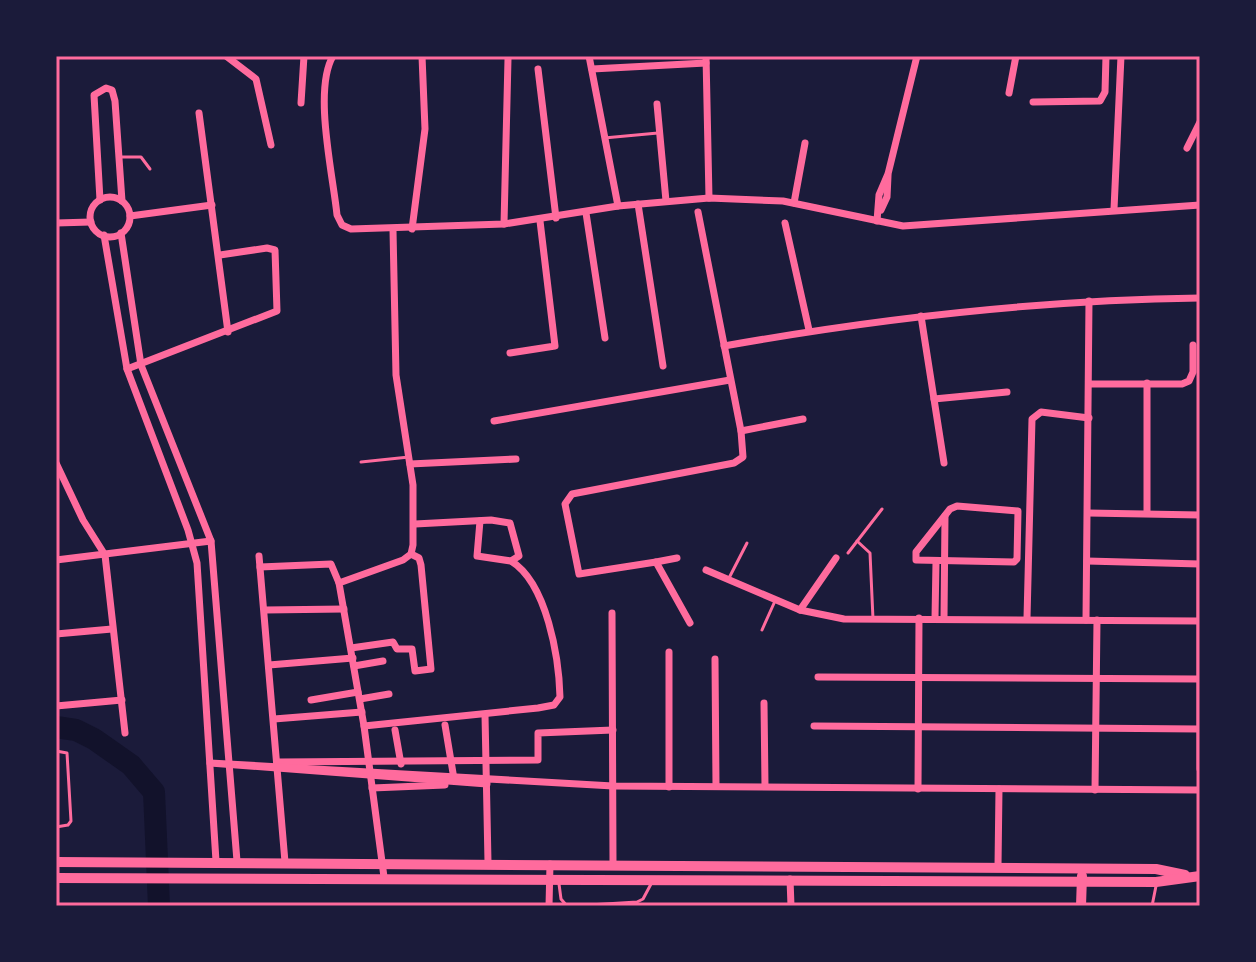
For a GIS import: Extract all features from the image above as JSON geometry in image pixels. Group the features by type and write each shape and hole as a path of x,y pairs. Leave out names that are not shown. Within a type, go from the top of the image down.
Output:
{"main road":[{"path":"56,862 934,865 1156,869 1196,876"},
{"path":"285,862 286,877"},
{"path":"934,865 934,879"},
{"path":"1081,906 1082,868"},
{"path":"56,878 1156,882 1196,876"}],"street":[{"path":"226,56 256,79 271,145"},
{"path":"301,103 304,56"},
{"path":"333,56 326,67 324,88 337,215 342,225 351,229 393,230 540,221 618,206 708,196 794,203 878,218 903,226 1200,205"},
{"path":"412,229 427,107 422,56"},
{"path":"589,56 618,206"},
{"path":"878,218 879,195 888,174 917,56"},
{"path":"1009,93 1016,56"},
{"path":"1033,102 1100,101 1105,92 1106,56"},
{"path":"1114,209 1121,56"},
{"path":"504,224 508,59"},
{"path":"592,69 706,59 708,196"},
{"path":"538,69 556,218"},
{"path":"100,200 94,95 101,88 112,90 114,95 122,201 130,216"},
{"path":"657,104 666,201"},
{"path":"199,113 228,332"},
{"path":"1187,148 1200,122"},
{"path":"794,203 805,143"},
{"path":"91,222 94,205 100,200 108,197 122,201"},
{"path":"638,204 663,366"},
{"path":"130,216 212,205"},
{"path":"677,558 579,574 566,500 572,494 739,461 743,452 741,431 698,212"},
{"path":"586,213 605,338"},
{"path":"130,216 121,233 141,365 211,541 237,861"},
{"path":"510,353 555,346 540,221"},
{"path":"56,223 91,222 104,235 127,369 193,544 216,861"},
{"path":"785,223 809,330"},
{"path":"393,230 396,375 415,524 411,554"},
{"path":"104,235 121,233"},
{"path":"127,369 277,311 275,250 267,248 220,255"},
{"path":"724,346 809,330 921,316 1089,301 1200,298"},
{"path":"1086,620 1089,301"},
{"path":"921,316 944,463"},
{"path":"1089,384 1189,381 1193,372 1193,345"},
{"path":"494,421 730,380"},
{"path":"1147,383 1147,513"},
{"path":"934,399 1007,392"},
{"path":"1027,618 1032,419 1041,412 1089,418"},
{"path":"741,431 803,419"},
{"path":"409,461 516,459"},
{"path":"56,463 60,482 105,555 125,733"},
{"path":"957,506 1015,509 1020,515 1019,554 1014,562 941,562 920,561 914,557 945,516 957,506"},
{"path":"1088,513 1200,515"},
{"path":"939,618 945,516"},
{"path":"364,726 554,705 560,697 546,608 521,567 511,561 477,556 480,521"},
{"path":"415,524 510,523 519,556 511,561"},
{"path":"56,560 211,541"},
{"path":"339,583 411,554 419,558 421,565 431,669 415,671 412,649 397,649 393,642 351,648"},
{"path":"259,556 285,862"},
{"path":"800,610 836,558"},
{"path":"1087,561 1200,565 1200,769"},
{"path":"656,562 690,623"},
{"path":"260,567 331,564 339,583 362,712 384,877"},
{"path":"706,570 800,610 844,619 1199,621"},
{"path":"265,610 344,609"},
{"path":"612,613 613,863"},
{"path":"918,789 919,618"},
{"path":"1095,790 1097,620"},
{"path":"56,634 112,629"},
{"path":"669,652 669,787"},
{"path":"715,659 716,786"},
{"path":"269,665 383,661"},
{"path":"818,677 1198,679"},
{"path":"311,700 389,694"},
{"path":"56,706 122,700"},
{"path":"764,703 765,786"},
{"path":"274,719 362,712"},
{"path":"485,715 488,862"},
{"path":"445,725 454,785"},
{"path":"814,726 1199,729"},
{"path":"395,730 404,786"},
{"path":"210,763 538,760 537,734 613,730"},
{"path":"210,763 487,784"},
{"path":"210,763 613,786 1200,790"},
{"path":"372,788 487,784"},
{"path":"998,866 999,789"},
{"path":"549,906 554,878 550,863"},
{"path":"790,879 791,906"}],"lane":[{"path":"604,138 658,133"},
{"path":"119,157 141,157 150,169"},
{"path":"361,462 409,461"},
{"path":"848,553 882,509"},
{"path":"857,541 870,553 873,619"},
{"path":"728,580 747,543"},
{"path":"762,630 775,600"},
{"path":"56,751 67,753 71,821 66,826 56,827"},
{"path":"1152,906 1156,869"},
{"path":"554,878 561,899 567,906"},
{"path":"573,906 637,902 649,891 652,878"}],"waterway":[{"path":"56,727 76,730 94,739 131,765 154,792 159,906"}]}
